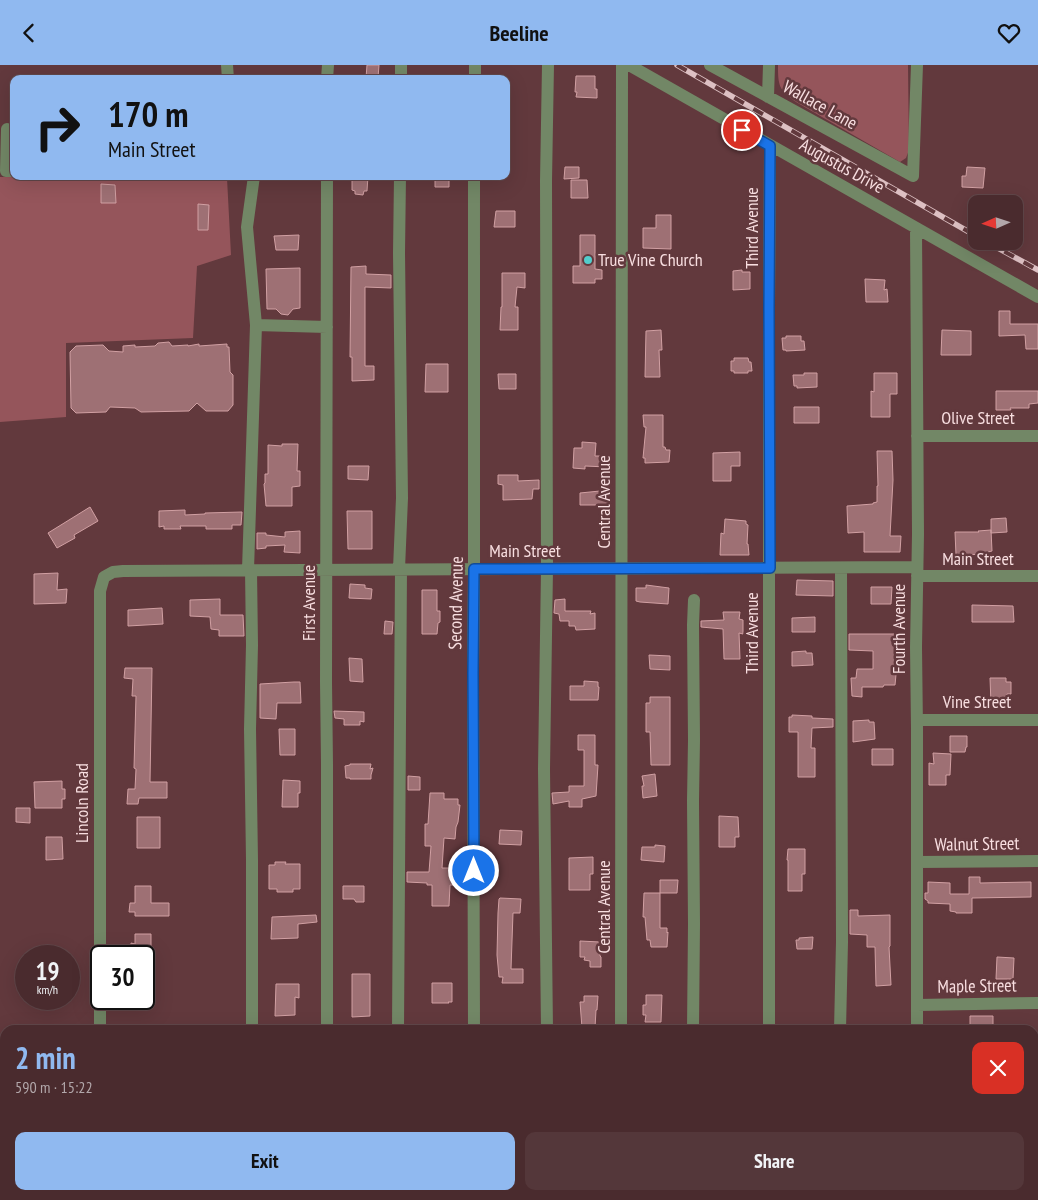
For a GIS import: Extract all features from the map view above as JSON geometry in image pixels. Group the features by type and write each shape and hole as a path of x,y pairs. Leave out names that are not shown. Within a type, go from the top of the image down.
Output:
{"street":[{"path":"547,1025 544,769 547,569 546,181 548,65"},
{"name":"Central Avenue","path":"621,1025 622,65"},
{"name":"Augustus Drive","path":"629,65 1038,297"},
{"name":"Wallace Lane","path":"710,65 913,176 917,65"},
{"path":"768,97 769,65"},
{"path":"6,129 6,171"},
{"name":"Third Avenue","path":"769,1025 770,146"},
{"path":"252,1025 250,729 252,645 250,570 256,325 247,227 253,180"},
{"name":"First Avenue","path":"327,1025 328,180"},
{"path":"398,1025 402,498 399,322 400,180"},
{"name":"Second Avenue","path":"474,180 474,1025"},
{"name":"Fourth Avenue","path":"916,229 918,436 917,1025"},
{"path":"256,325 327,327"},
{"name":"Olive Street","path":"918,436 1038,435"},
{"path":"840,1025 842,942 841,567"},
{"name":"Main Street","path":"104,577 113,572 123,571 841,567 917,572 1038,576"},
{"name":"Lincoln Road","path":"100,1025 100,591 104,577"},
{"path":"693,1025 694,600"},
{"name":"Vine Street","path":"917,720 1038,719"},
{"name":"Walnut Street","path":"917,862 1038,861"},
{"name":"Maple Street","path":"917,1005 1038,1003"}],"shaded area":[{"path":"778,65 908,65 909,150 906,158 900,162 796,102 783,91 779,83"},
{"path":"0,177 10,177 10,180 227,180 231,255 197,266 193,338 66,343 66,417 0,422"}],"building":[{"path":"367,65 379,65 378,75 366,75"},
{"path":"576,76 595,76 597,98 576,97"},
{"path":"565,167 579,167 579,178 564,179"},
{"path":"967,167 985,168 983,188 962,187 962,176 966,176"},
{"path":"352,180 368,180 367,191 364,191 363,195 355,194 355,191 352,190"},
{"path":"435,180 449,180 449,187 435,187"},
{"path":"571,180 587,180 588,198 571,198"},
{"path":"101,184 115,185 116,203 101,203"},
{"path":"198,204 209,205 208,230 198,230"},
{"path":"496,211 515,211 515,227 494,227"},
{"path":"656,215 671,215 671,249 643,248 643,228 656,228"},
{"path":"299,235 298,250 276,250 274,236"},
{"path":"580,235 595,235 595,269 602,270 602,279 595,279 595,283 573,283 573,266 580,266"},
{"path":"366,266 366,274 391,275 391,288 365,287 365,366 374,366 374,380 352,381 352,357 350,357 351,267"},
{"path":"300,268 300,308 293,309 288,315 281,314 276,309 267,309 266,269"},
{"path":"742,270 742,272 750,272 750,289 733,290 733,271"},
{"path":"502,273 525,273 525,288 517,287 515,307 518,307 518,330 500,330"},
{"path":"865,279 885,280 884,290 887,289 888,302 866,302"},
{"path":"999,311 1010,311 1010,324 1038,324 1038,349 1026,349 1025,335 999,336"},
{"path":"661,330 662,350 659,350 660,377 645,377 646,331"},
{"path":"942,330 971,331 971,355 941,355"},
{"path":"786,336 801,336 801,341 804,341 805,350 783,350 782,338 786,338"},
{"path":"169,342 172,346 227,344 227,347 229,347 230,372 233,375 233,405 228,411 206,411 197,403 189,411 141,412 135,408 110,407 106,412 76,413 71,408 70,352 76,346 103,345 109,351 123,352 123,346 155,346 158,343"},
{"path":"734,358 748,358 749,362 751,362 752,371 748,371 748,373 734,373 734,371 731,371 731,361 734,361"},
{"path":"426,364 448,364 448,392 425,392"},
{"path":"804,373 817,373 817,387 797,388 797,386 794,386 793,375 804,375"},
{"path":"874,373 897,373 897,394 890,394 890,417 871,417 871,391 874,392"},
{"path":"498,374 516,374 516,389 499,389"},
{"path":"996,391 1038,391 1038,403 1029,404 1029,408 996,410"},
{"path":"794,407 819,407 819,423 794,423"},
{"path":"643,415 663,415 663,447 666,450 670,450 669,462 645,463 645,458 643,458 646,427 644,427"},
{"path":"582,442 596,443 595,456 607,456 607,467 585,466 585,469 573,468 574,448 582,448"},
{"path":"282,444 298,444 297,471 300,471 300,486 292,487 292,506 266,506 264,484 265,474 268,474 268,445 282,446"},
{"path":"877,451 892,451 893,480 890,536 901,536 900,552 864,552 864,532 848,533 847,506 877,502"},
{"path":"740,452 740,466 731,466 731,481 713,481 713,453"},
{"path":"348,466 369,466 368,480 348,479"},
{"path":"498,475 518,475 518,481 539,480 539,489 533,489 532,499 503,500 503,485 498,484"},
{"path":"600,491 600,493 607,492 608,505 580,505 580,493"},
{"path":"90,507 98,521 74,535 75,538 57,548 48,533"},
{"path":"185,510 185,515 242,512 241,525 232,525 232,529 206,529 206,526 180,526 181,529 164,529 164,526 159,527 159,511"},
{"path":"347,511 372,511 372,549 348,549"},
{"path":"1006,518 1007,532 991,533 991,519"},
{"path":"725,519 746,521 748,525 747,544 749,555 720,555 721,533 724,534"},
{"path":"991,530 992,551 988,552 988,554 956,555 955,532"},
{"path":"300,531 300,553 284,552 285,545 266,546 266,548 257,549 257,533 285,537 285,532"},
{"path":"58,573 57,590 67,589 66,603 34,604 34,574"},
{"path":"797,580 833,581 833,596 796,595"},
{"path":"350,584 365,585 365,588 372,589 371,599 349,598"},
{"path":"646,585 669,588 668,604 636,601 636,588 646,588"},
{"path":"871,587 892,587 891,604 871,604"},
{"path":"422,590 437,590 437,611 440,611 440,622 438,623 437,634 422,634"},
{"path":"220,599 220,615 243,615 244,636 219,636 219,630 211,629 210,617 190,616 190,600"},
{"path":"565,599 565,611 591,611 590,614 595,613 595,629 576,630 575,626 569,626 569,621 560,621 559,614 554,613 555,600"},
{"path":"972,605 1013,606 1014,622 972,622"},
{"path":"162,608 163,624 128,626 128,610"},
{"path":"723,612 740,612 739,619 743,620 743,634 739,633 740,659 724,659 723,629 701,627 701,621 724,620"},
{"path":"815,617 815,632 792,632 792,618"},
{"path":"385,621 393,622 392,634 384,634"},
{"path":"849,634 894,634 895,664 897,664 895,685 862,687 862,697 852,696 851,678 856,678 857,669 873,669 873,651 849,650"},
{"path":"806,651 806,653 812,653 813,665 792,666 792,652"},
{"path":"649,655 670,656 670,670 650,669"},
{"path":"349,658 362,659 363,682 350,681"},
{"path":"125,668 152,668 150,782 167,782 167,798 139,798 138,804 127,804 128,789 135,789 136,696 132,696 133,679 124,678"},
{"path":"990,678 1006,678 1006,682 1011,682 1011,694 1007,694 1006,706 991,704"},
{"path":"584,681 598,682 598,700 570,700 570,686 584,686"},
{"path":"300,682 301,703 277,703 276,719 260,718 260,684"},
{"path":"650,697 670,697 670,765 651,765 650,732 646,732 646,703 650,703"},
{"path":"334,711 364,712 364,722 360,721 360,725 344,725 344,719 335,718"},
{"path":"792,715 833,719 833,727 812,728 811,748 815,748 815,777 798,777 798,732 789,732 789,717 792,717"},
{"path":"869,720 869,722 874,722 875,739 853,742 853,721"},
{"path":"279,729 295,729 295,755 280,755"},
{"path":"578,735 595,735 595,765 598,765 596,796 582,799 582,807 569,807 569,801 553,804 552,793 569,792 569,786 584,786 584,750 578,750"},
{"path":"950,736 967,736 965,752 950,752"},
{"path":"872,749 893,749 893,765 872,765"},
{"path":"933,753 951,754 950,775 946,775 946,785 929,785 929,763 934,764"},
{"path":"350,764 371,764 370,769 373,768 371,779 346,778 345,766"},
{"path":"655,774 657,796 643,798 642,786 644,786 642,776"},
{"path":"408,776 420,777 420,790 408,790"},
{"path":"283,780 300,781 298,807 282,807"},
{"path":"62,781 62,789 65,789 65,799 62,799 62,808 35,808 34,782"},
{"path":"430,793 444,793 444,799 458,799 458,805 460,805 455,839 444,838 442,868 454,868 454,885 450,885 449,906 432,906 432,885 407,882 407,872 429,872 431,846 425,846 425,824 428,824"},
{"path":"16,808 30,808 30,823 16,822"},
{"path":"719,816 738,817 739,837 735,837 735,847 719,847"},
{"path":"137,817 160,817 160,848 137,848"},
{"path":"500,830 522,831 521,845 499,844"},
{"path":"46,837 62,837 63,859 46,860"},
{"path":"655,845 665,846 664,862 641,860 642,847 655,847"},
{"path":"788,849 805,849 805,874 802,874 802,891 788,891"},
{"path":"593,857 593,874 590,874 590,890 569,890 569,858"},
{"path":"275,862 300,864 300,889 293,889 293,892 277,892 277,889 269,889 269,865 275,865"},
{"path":"969,877 980,877 980,883 1031,882 1031,897 972,898 972,913 956,913 950,911 950,904 928,903 925,899 925,893 928,893 928,882 950,883 950,894 969,894"},
{"path":"660,880 678,880 677,893 660,893"},
{"path":"135,886 151,886 151,903 169,903 169,916 135,916 135,912 129,912 130,903 135,903"},
{"path":"343,886 364,886 364,902 356,902 354,899 343,899"},
{"path":"644,893 660,893 660,928 667,928 667,947 651,947 650,940 647,940 645,917 643,917"},
{"path":"500,898 521,899 520,913 513,913 511,969 523,969 523,983 502,983 503,977 499,977 497,955"},
{"path":"850,910 858,910 858,916 890,915 891,985 876,986 875,947 867,947 867,935 850,934"},
{"path":"316,915 317,922 298,924 298,938 271,939 272,917"},
{"path":"135,934 151,934 151,945 131,945 131,943 135,944"},
{"path":"813,937 812,949 797,949 796,940"},
{"path":"580,941 600,942 601,967 590,967 590,961 584,960 585,957 580,957"},
{"path":"997,957 1014,958 1013,979 996,979"},
{"path":"352,974 370,974 370,1016 352,1017"},
{"path":"432,983 452,983 452,1002 432,1003"},
{"path":"276,984 299,984 299,998 295,997 295,1015 275,1016"},
{"path":"646,995 662,995 661,1022 645,1022 646,1015 643,1015 643,1005 646,1005"},
{"path":"584,996 598,996 595,1025 582,1025 580,1002 584,1002"},
{"path":"970,1016 993,1016 993,1025 970,1025"}],"railway":[{"path":"677,65 968,231"},
{"path":"1001,250 1038,270"}],"place":[{"name":"True Vine Church","path":"588,260"}],"route":[{"path":"474,871 474,569 770,568 770,146 742,130"}]}
